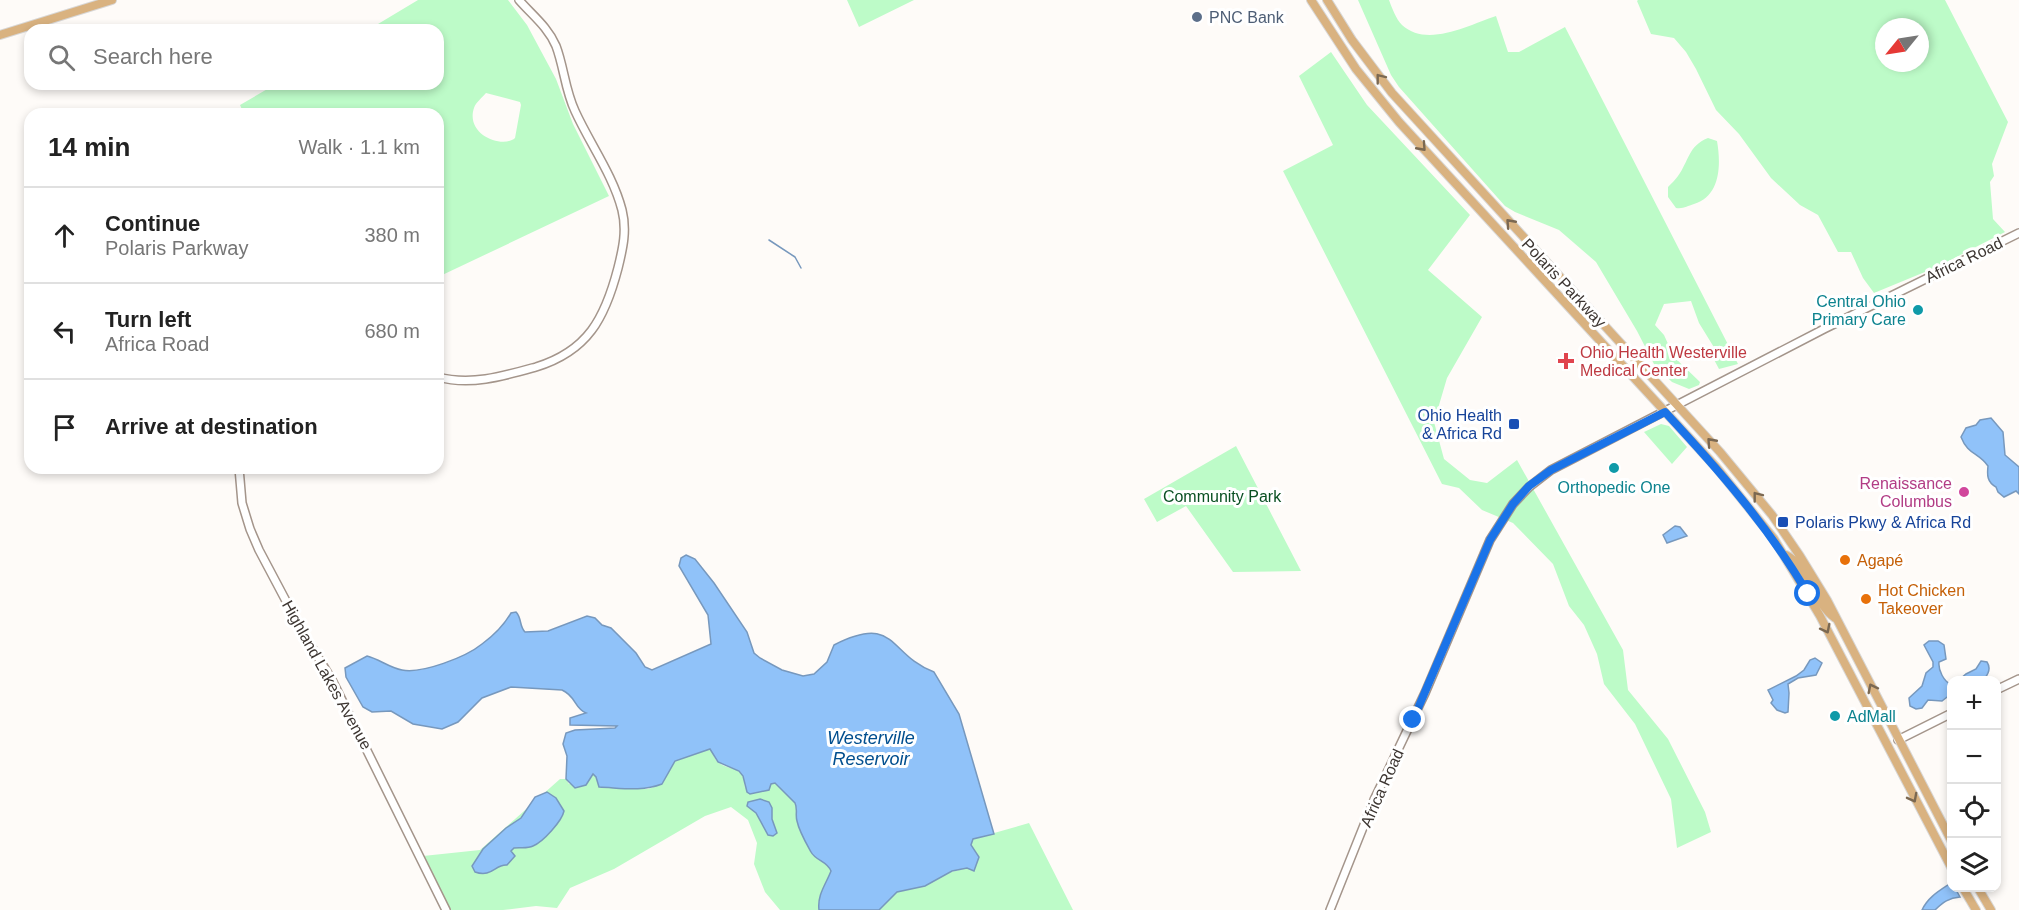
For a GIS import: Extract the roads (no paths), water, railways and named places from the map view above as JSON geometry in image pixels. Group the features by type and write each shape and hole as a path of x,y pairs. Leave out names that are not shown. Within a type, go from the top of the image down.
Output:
{"main road":[{"path":"35,24 112,0"},
{"name":"Polaris Parkway","path":"1311,0 1356,69 1399,122 1747,504 1784,555 1820,616 1947,860"},
{"name":"Polaris Parkway","path":"1327,0 1358,48 1399,101 1739,473 1772,515 1800,556 1836,619 1950,838"},
{"path":"0,35 24,28"},
{"path":"1784,555 1794,560 1823,606 1836,619"},
{"path":"1886,746 1898,740"},
{"path":"1965,892 1976,910"},
{"path":"1980,892 1991,910"}],"street":[{"path":"444,378 459,381 489,379 540,365 567,353 582,342 600,319 608,304 621,256 625,230 618,198 572,106 555,45 545,27 519,0"},
{"name":"Africa Road","path":"1330,910 1374,800 1408,730 1487,546 1513,504 1540,477 1824,329 2019,233"},
{"name":"Highland Lakes Avenue","path":"240,474 242,503 259,550 298,625 332,680 446,910"},
{"path":"2001,688 2019,679"},
{"path":"1898,740 1947,716"}],"water":[{"path":"1991,418 2003,432 2005,455 2019,467 2019,494 2016,491 2004,497 1998,492 1988,478 1988,466 1967,447 1961,437 1966,428 1976,425 1980,420"},
{"path":"1675,526 1680,527 1687,536 1667,543 1663,535"},
{"name":"Westerville Reservoir","path":"686,555 695,559 714,583 747,632 754,653 782,670 803,676 814,674 827,662 834,645 854,636 870,633 890,640 919,665 934,672 959,714 994,834 973,839 971,845 979,857 974,871 967,868 952,871 925,886 897,892 879,910 819,910 821,894 831,871 827,865 813,855 805,841 796,819 795,803 775,783 771,784 769,790 750,794 747,792 743,776 739,771 718,762 710,749 675,761 662,784 631,789 599,787 593,774 586,785 575,788 566,779 567,756 563,744 566,733 617,726 570,725 570,718 586,713 579,708 570,695 562,690 511,687 482,698 458,722 442,729 413,724 391,711 372,712 363,707 346,677 345,668 367,656 393,667 411,671 444,663 475,649 498,630 511,613 516,612 525,632 548,631 587,616 595,618 602,625 611,628 636,653 645,667 652,670 711,644 708,615 679,566 681,558"},
{"path":"1929,641 1938,641 1944,645 1946,659 1939,662 1939,665 1947,682 1947,697 1942,701 1928,700 1922,708 1916,709 1910,706 1909,698 1922,686 1926,673 1933,667 1933,662 1924,645"},
{"path":"1815,658 1822,663 1816,675 1798,678 1788,684 1788,712 1777,710 1771,703 1773,700 1768,690 1796,676 1804,670 1810,660"},
{"path":"1981,661 1987,662 1989,666 1986,676 1964,676 1966,674 1976,669"},
{"path":"547,792 556,798 564,811 552,831 533,846 514,848 511,851 515,856 507,865 485,873 475,872 472,866 483,849 521,818 535,797"},
{"path":"760,799 769,802 772,808 772,819 777,833 773,836 768,835 756,813 747,806 748,802"},
{"path":"1947,886 1947,892 1957,892 1960,897 1946,901 1935,910 1922,910 1924,905"}],"waterway":[{"path":"769,240 795,257 801,268"}],"place":[{"name":"PNC Bank","path":"1197,17"},
{"name":"Central Ohio Primary Care","path":"1918,310"},
{"name":"Ohio Health Westerville Medical Center","path":"1566,361"},
{"name":"Ohio Health & Africa Rd","path":"1514,424"},
{"name":"Orthopedic One","path":"1614,468"},
{"name":"Renaissance Columbus","path":"1964,492"},
{"name":"Polaris Pkwy & Africa Rd","path":"1783,522"},
{"name":"Agapé","path":"1845,560"},
{"name":"Hot Chicken Takeover","path":"1866,599"},
{"name":"AdMall","path":"1835,716"}],"park label":[{"name":"Community Park","path":"1222,496"}]}
